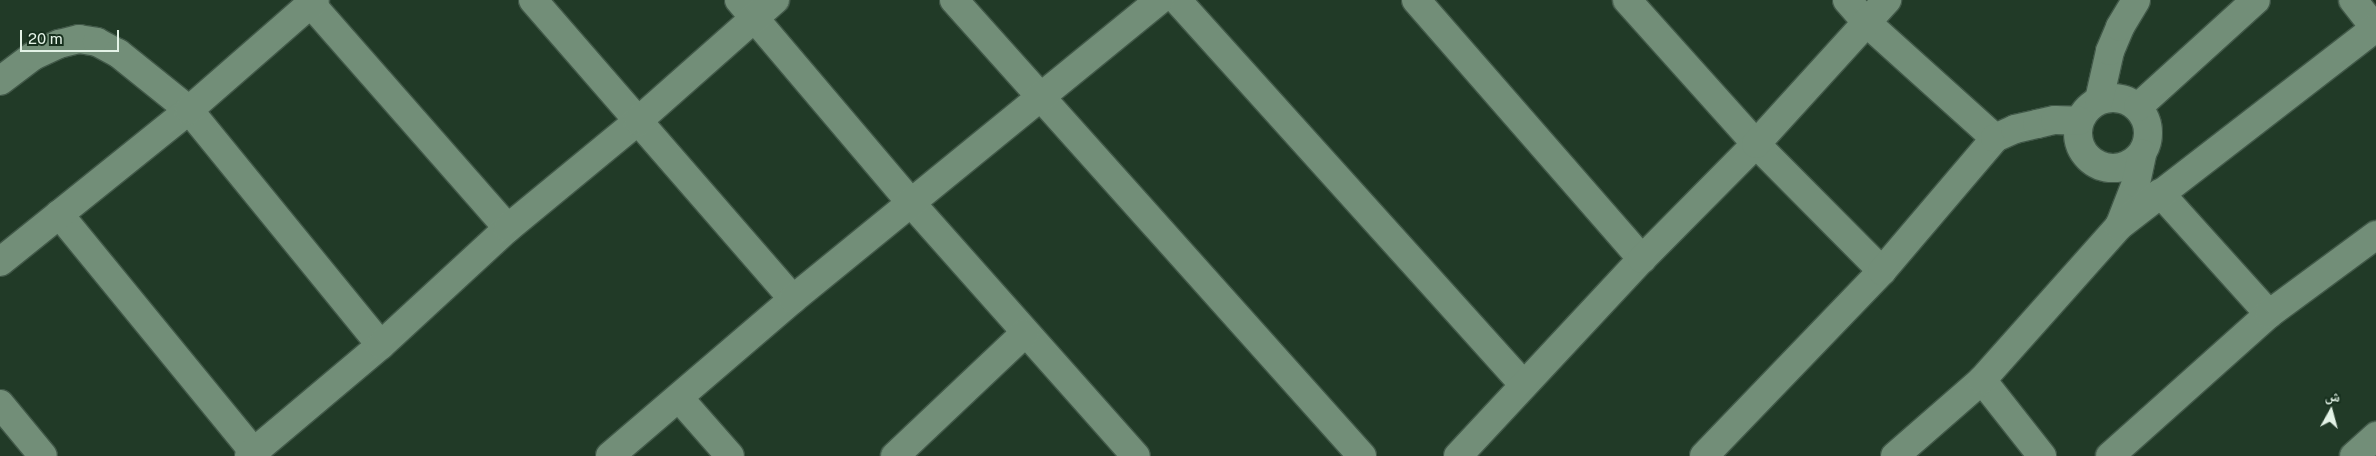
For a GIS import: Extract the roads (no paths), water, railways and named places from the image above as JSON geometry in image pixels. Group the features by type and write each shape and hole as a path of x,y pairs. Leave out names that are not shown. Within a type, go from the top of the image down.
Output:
{"street":[{"path":"533,0 793,299"},
{"path":"58,214 253,455 381,345 508,228 638,121 746,9 774,0"},
{"path":"954,0 1362,456"},
{"path":"610,456 793,299 1041,99 1160,0"},
{"path":"1177,0 1524,385"},
{"path":"1416,0 1642,259"},
{"path":"1627,0 1756,144 1882,271"},
{"path":"1847,0 1866,22 1995,138"},
{"path":"1458,456 1642,259 1756,144 1886,0"},
{"path":"2098,100 2110,52 2120,27 2136,0"},
{"path":"2138,107 2256,0"},
{"path":"1895,456 1982,380 2119,226 2375,28 2353,0"},
{"path":"0,262 189,110 313,2 508,228"},
{"path":"746,9 912,204 1136,456"},
{"path":"0,81 33,56 59,44 79,39 97,42 118,52 189,110 381,345"},
{"path":"2119,226 2136,183 2142,154 2147,144 2148,128 2145,117 2138,107 2125,99 2112,97 2098,100 2087,108 2079,120 2077,134 2080,147 2089,160 2100,167 2123,167 2142,154"},
{"path":"1704,456 1882,271 1995,138 2015,129 2054,120 2079,120"},
{"path":"2160,193 2269,314"},
{"path":"2110,456 2269,314 2376,235"},
{"path":"894,456 1025,333"},
{"path":"1982,380 2042,456"},
{"path":"679,398 730,456"},
{"path":"0,404 43,456"},
{"path":"2354,456 2376,436"}]}
